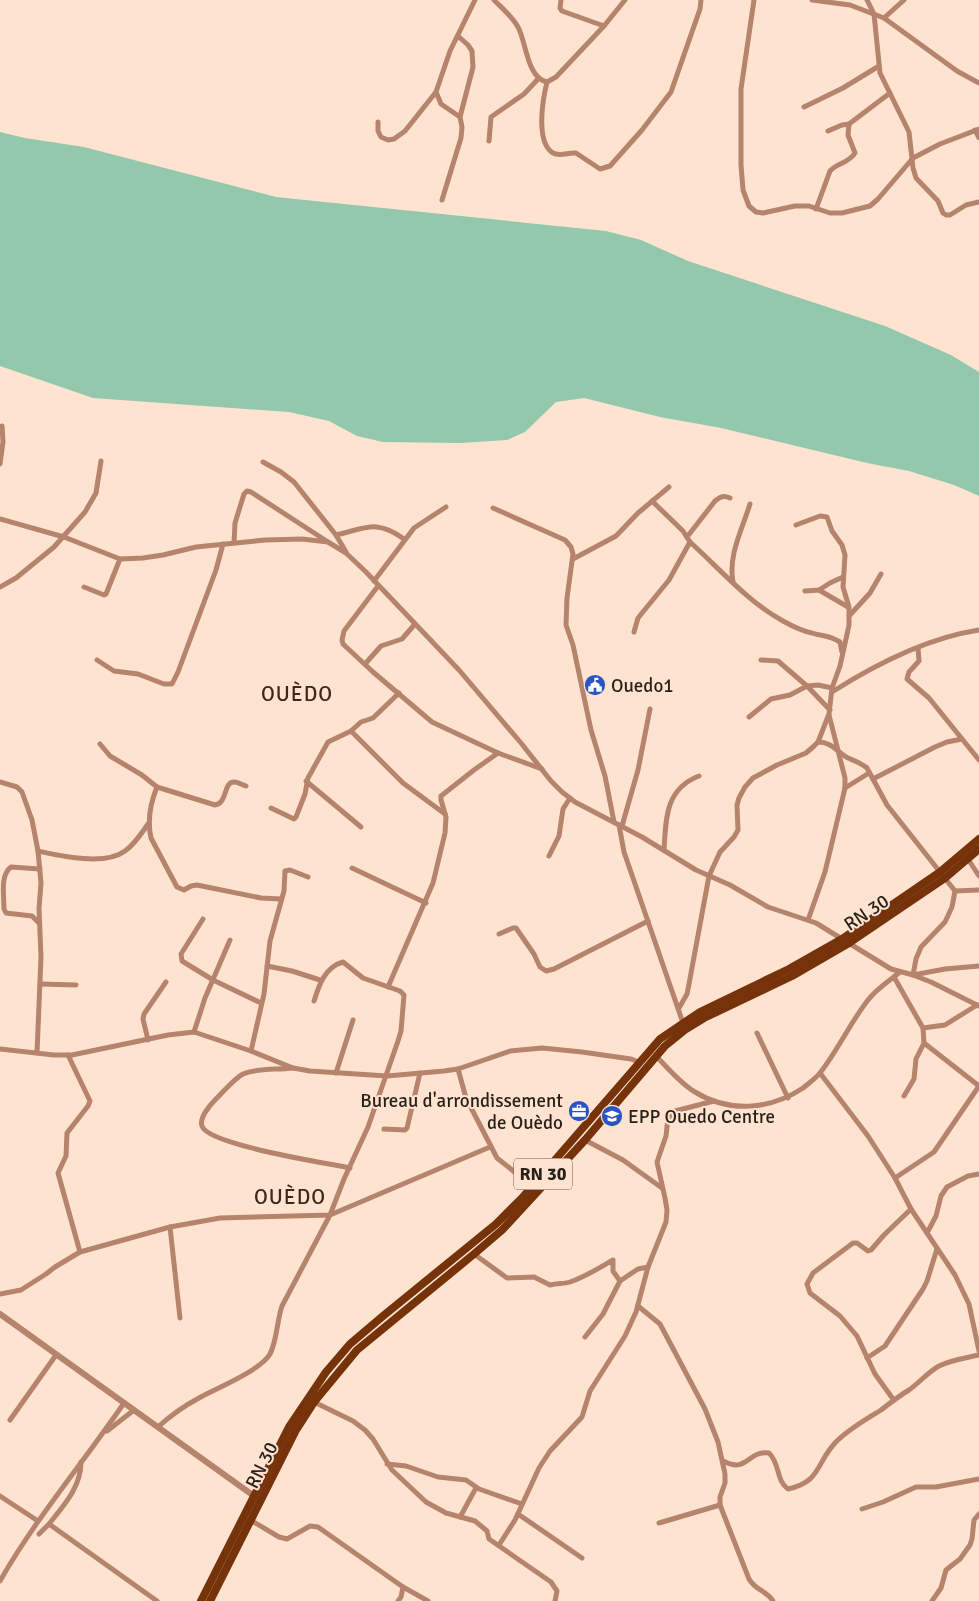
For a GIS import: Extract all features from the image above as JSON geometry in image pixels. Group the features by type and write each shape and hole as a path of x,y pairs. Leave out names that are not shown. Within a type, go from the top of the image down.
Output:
{"main road":[{"name":"RN 30","path":"942,875 979,839"},
{"name":"RN 30","path":"210,1601 252,1521 296,1430 314,1402 357,1350 474,1254 521,1210 585,1140 656,1056 679,1035 704,1018 792,976 968,859 979,849"},
{"name":"RN 30","path":"201,1601 289,1426 321,1379 350,1344 496,1224 532,1186 660,1039 700,1012 845,941"}],"street":[{"path":"378,122 378,131 381,138 388,140 394,138 405,131 427,104 436,92 450,51 475,0"},
{"path":"494,0 512,18 519,29 530,63 539,78 548,82"},
{"path":"561,0 560,8 562,11 604,26"},
{"path":"625,0 604,26 556,77 548,82 542,98 543,134 550,150 558,155 576,153 600,169 610,166 642,130 671,92 700,10 701,0"},
{"path":"754,0 741,89 741,165 743,190 749,206 756,212 795,206 809,206 830,213 842,213 870,206 878,200 913,158 940,144 977,130 979,138"},
{"path":"812,0 850,5 884,18 957,70 979,83"},
{"path":"867,0 874,14 880,58 879,66 909,132 916,178 938,201 943,213 950,215 966,205 979,202"},
{"path":"884,18 904,0"},
{"path":"442,200 461,138 462,127 460,117 474,57 468,44 458,36"},
{"path":"804,107 843,88 879,66"},
{"path":"489,141 491,117 524,94 539,78"},
{"path":"436,92 441,104 460,117"},
{"path":"828,131 849,124 890,93"},
{"path":"427,104 441,104"},
{"path":"816,209 833,166 849,160 855,154 848,135 849,124"},
{"path":"0,464 3,442 2,426"},
{"path":"0,587 16,578 64,537 92,502 99,482 101,461"},
{"path":"263,462 294,482 336,535 346,553"},
{"path":"573,559 616,536 638,513 669,487"},
{"path":"234,543 236,523 242,499 247,491 251,492 346,553 459,670 542,769 570,798 682,862 730,885 768,907 808,920 878,962 900,972 914,975 978,1005"},
{"path":"634,632 638,618 669,580 688,540 715,501 721,496 730,498"},
{"path":"652,501 688,540 754,602 799,629 819,635 824,634 840,642"},
{"path":"733,582 732,558 750,504"},
{"path":"374,581 414,528 446,507"},
{"path":"493,508 565,540 571,546 573,559 567,598 566,624 591,730 618,824 624,852 683,1023"},
{"path":"679,1008 687,994 708,876 720,852 738,830 737,806 739,798 753,778 806,753 818,742 829,712 832,690 846,639 849,616 849,607 843,587 845,555 842,545 832,531 827,517 820,516 796,525"},
{"path":"0,519 64,537 120,559 143,558 196,546 302,539 328,542"},
{"path":"336,535 376,526 392,530 404,540"},
{"path":"97,660 114,672 138,674 164,684 172,684 216,570 224,544"},
{"path":"84,587 104,595 106,594 120,559"},
{"path":"849,616 870,593 881,574"},
{"path":"805,592 819,590 843,577"},
{"path":"378,586 344,631 343,644 432,722 498,753 542,769"},
{"path":"819,590 849,607"},
{"path":"364,664 382,646 402,639 415,624"},
{"path":"832,690 901,654 933,642 979,630"},
{"path":"840,642 846,639"},
{"path":"840,642 842,654"},
{"path":"918,648 918,661 909,672 908,679 929,698 979,760"},
{"path":"762,660 778,661 807,686 829,712 845,778 845,788 828,864 808,920"},
{"path":"748,717 771,699 790,695 807,686 823,685 832,690"},
{"path":"271,808 294,819 300,810 305,794 306,781 328,742 351,731 361,722 373,718 399,693"},
{"path":"618,824 638,770 650,709"},
{"path":"351,731 404,783 445,814"},
{"path":"873,779 936,746 962,739"},
{"path":"818,742 830,744 847,757 862,763 887,805 956,891"},
{"path":"100,744 110,756 142,775 157,787 215,805 220,803 228,785 231,783 234,782 246,786"},
{"path":"388,987 426,903 433,883 444,839 445,814 441,800 442,796 498,753"},
{"path":"845,788 869,772"},
{"path":"664,850 669,802 690,780 699,776"},
{"path":"306,781 361,827"},
{"path":"0,782 17,787 22,792 32,820 38,851 41,883 37,1053"},
{"path":"157,787 148,824 151,838 177,887 180,889 197,885 261,898 282,899"},
{"path":"549,856 558,836 562,809 570,798"},
{"path":"38,851 75,858 113,856 124,852 133,844 148,824"},
{"path":"968,859 979,876"},
{"path":"40,869 11,867 4,872 3,877 4,909 6,913 32,916 40,923"},
{"path":"352,868 426,903"},
{"path":"251,1050 264,994 270,941 284,890 284,874 286,870 308,877"},
{"path":"956,891 979,890"},
{"path":"914,975 916,959 921,947 944,922 952,907 956,891"},
{"path":"203,919 181,954 182,962 213,980 261,1003"},
{"path":"499,934 516,928 534,954 540,967 546,971 554,969 648,921"},
{"path":"194,1032 230,940"},
{"path":"158,1427 174,1412 248,1372 267,1357 273,1346 282,1306 330,1215 368,1127 387,1076 401,1031 404,1005 404,995 402,992 363,978 343,962 336,964 320,980 314,1000"},
{"path":"267,966 292,971 320,980"},
{"path":"914,975 945,969 979,966"},
{"path":"656,1056 690,1088 714,1101 744,1107 766,1105 788,1098 820,1073 848,1028 870,998 900,972"},
{"path":"894,977 923,1028 924,1043 916,1059 914,1079 904,1096"},
{"path":"148,1040 143,1019 144,1014 166,982"},
{"path":"40,984 76,985"},
{"path":"923,1028 944,1025 978,1005"},
{"path":"336,1073 353,1020"},
{"path":"0,1049 68,1055 168,1035 194,1032 251,1050 293,1068 336,1073 387,1076 458,1069 510,1051 542,1048 631,1059 639,1062"},
{"path":"757,1033 788,1098"},
{"path":"895,1178 934,1152 979,1086 924,1043"},
{"path":"68,1055 90,1101 67,1133 66,1156 58,1173 80,1252"},
{"path":"293,1068 244,1074 210,1105 201,1123 202,1127 211,1134 248,1148 350,1168"},
{"path":"458,1069 466,1098 490,1147 497,1158 532,1186"},
{"path":"384,1129 405,1130 407,1128 420,1073"},
{"path":"722,1461 735,1466 744,1464 761,1453 769,1453 785,1487 788,1489 802,1485 818,1470 834,1444 893,1399 910,1390 938,1367 979,1353 969,1304 955,1275 911,1209 895,1178 868,1136 820,1073"},
{"path":"499,1545 518,1514 539,1468 550,1451 582,1417 590,1391 598,1375 625,1336 638,1306 648,1267 666,1222 667,1210 657,1162 666,1136 670,1115 674,1111 714,1101"},
{"path":"585,1140 623,1160 662,1188"},
{"path":"0,1294 21,1290 55,1266 80,1252 170,1227 220,1218 330,1215 490,1147"},
{"path":"927,1233 936,1216 941,1196 947,1187 968,1176 979,1174"},
{"path":"893,1399 875,1374 854,1331 809,1291 807,1284 809,1278 819,1268 853,1243 868,1251 871,1250 884,1234 911,1209"},
{"path":"170,1227 180,1318"},
{"path":"867,1358 885,1346 923,1289 937,1249"},
{"path":"474,1254 507,1278 534,1277 550,1285 568,1283 612,1260 614,1272 620,1281"},
{"path":"586,1337 603,1314 620,1281 641,1267 648,1267"},
{"path":"638,1306 654,1318 667,1335 705,1409 718,1442 726,1478 720,1497 720,1505 751,1584 760,1591 769,1594 773,1601"},
{"path":"0,1314 254,1496"},
{"path":"10,1420 56,1354"},
{"path":"0,1581 38,1521 124,1402"},
{"path":"314,1402 353,1421 365,1430 373,1439 387,1464 426,1502 446,1513 476,1523 486,1530 489,1539 551,1582 557,1591 555,1601"},
{"path":"101,1436 120,1419 134,1410"},
{"path":"39,1534 78,1484 81,1462"},
{"path":"387,1464 406,1466 438,1477 462,1479 476,1488 522,1504"},
{"path":"862,1509 916,1487 936,1487 979,1479"},
{"path":"460,1517 476,1488"},
{"path":"0,1496 38,1521"},
{"path":"659,1523 720,1505"},
{"path":"518,1514 582,1558"},
{"path":"932,1601 941,1588 946,1570 960,1559 970,1546 974,1520 979,1514"},
{"path":"252,1521 279,1537 287,1539 310,1526 318,1527 403,1587 428,1601"},
{"path":"48,1524 157,1601"},
{"path":"398,1601 402,1597 403,1587"}],"green space":[{"path":"0,132 25,138 84,147 276,197 606,231 641,240 688,261 885,326 951,355 979,372 979,496 954,485 909,471 867,463 721,428 660,417 584,398 556,402 525,432 507,440 460,443 383,442 357,436 329,421 289,412 93,398 0,366"}],"place":[{"name":"Ouedo1","path":"595,685"},
{"name":"Bureau d'arrondissement de Ouèdo","path":"579,1111"},
{"name":"EPP Ouedo Centre","path":"612,1116"}],"district":[{"name":"OUÈDO","path":"297,694"},
{"name":"OUÈDO","path":"290,1197"}]}
